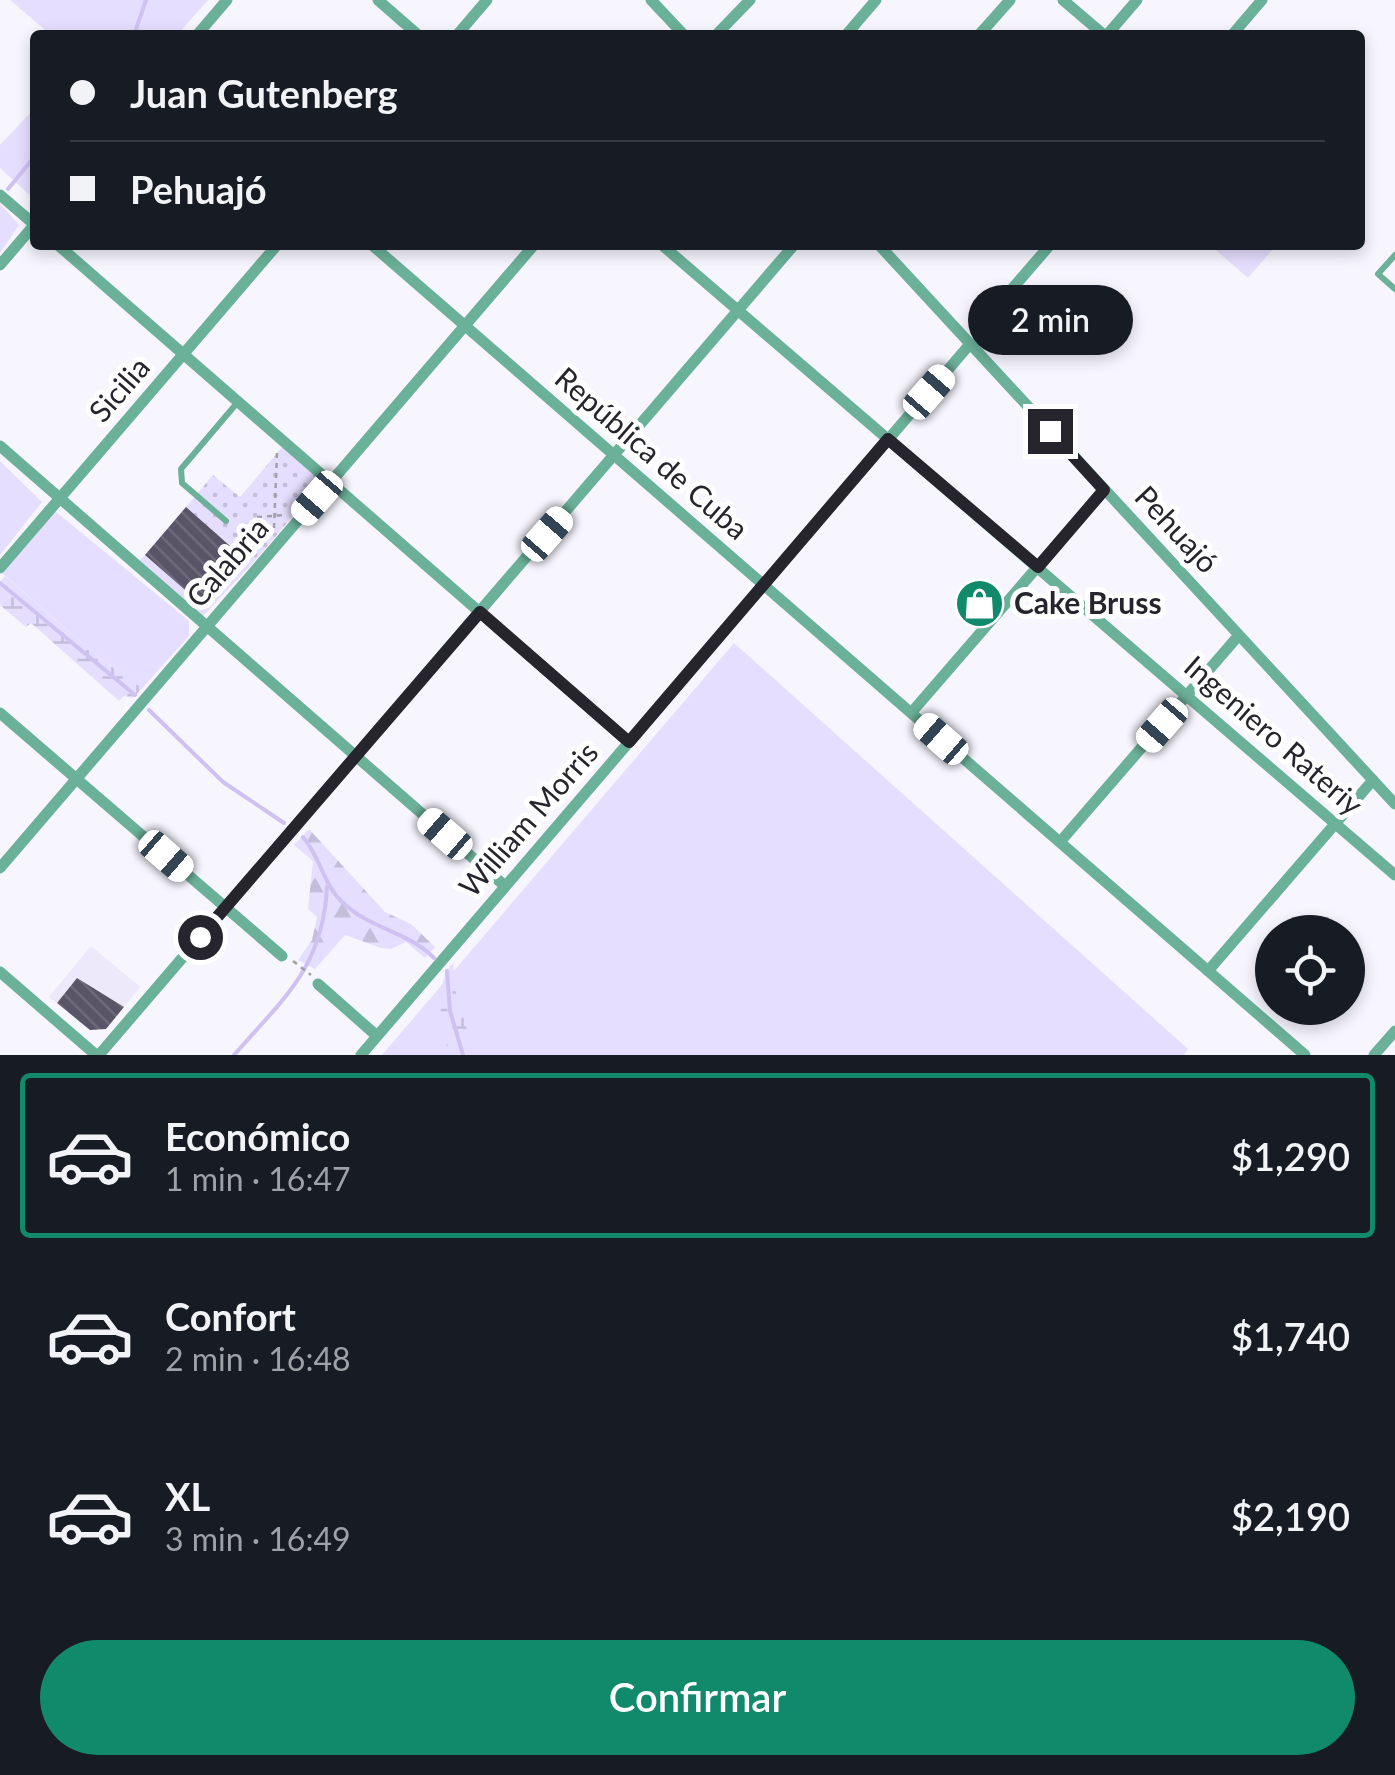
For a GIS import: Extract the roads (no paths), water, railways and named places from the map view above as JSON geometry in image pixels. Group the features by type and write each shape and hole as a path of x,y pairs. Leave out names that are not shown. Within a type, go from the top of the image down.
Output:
{"street":[{"path":"201,30 227,0"},
{"path":"378,0 412,30"},
{"path":"461,30 487,0"},
{"path":"651,0 679,30"},
{"path":"721,30 750,0"},
{"path":"850,30 876,0"},
{"path":"983,30 1010,0"},
{"path":"1063,0 1099,30"},
{"path":"1110,30 1137,0"},
{"path":"1236,30 1262,0"},
{"path":"0,195 30,221"},
{"path":"0,265 30,231"},
{"path":"64,250 629,742"},
{"name":"Sicilia","path":"0,568 273,250"},
{"name":"República de Cuba","path":"378,250 1305,1055"},
{"name":"Calabria","path":"0,868 530,250"},
{"name":"Ingeniero Rateriy","path":"668,250 1395,874"},
{"path":"0,972 98,1055 790,250"},
{"name":"Pehuajó","path":"884,250 1395,804"},
{"path":"998,305 1046,250"},
{"name":"William Morris","path":"361,1055 970,344"},
{"path":"0,446 505,886"},
{"path":"911,713 1104,490"},
{"path":"1060,842 1239,635"},
{"path":"0,713 282,956"},
{"path":"1208,971 1372,780"},
{"path":"318,984 377,1036"},
{"path":"1374,1055 1395,1030"}],"lane":[{"path":"1395,255 1378,274 1395,289"},
{"path":"226,522 180,476 180,469 238,402"}],"waterway":[{"path":"136,30 146,0"},
{"path":"8,189 30,162"},
{"path":"0,583 135,695"},
{"path":"149,710 223,782 284,823"},
{"path":"303,837 342,902 434,958"},
{"path":"234,1055 298,980 318,939 327,887"},
{"path":"447,971 450,1011 463,1055"}],"place":[{"name":"Cake Bruss","path":"979,604"}]}
